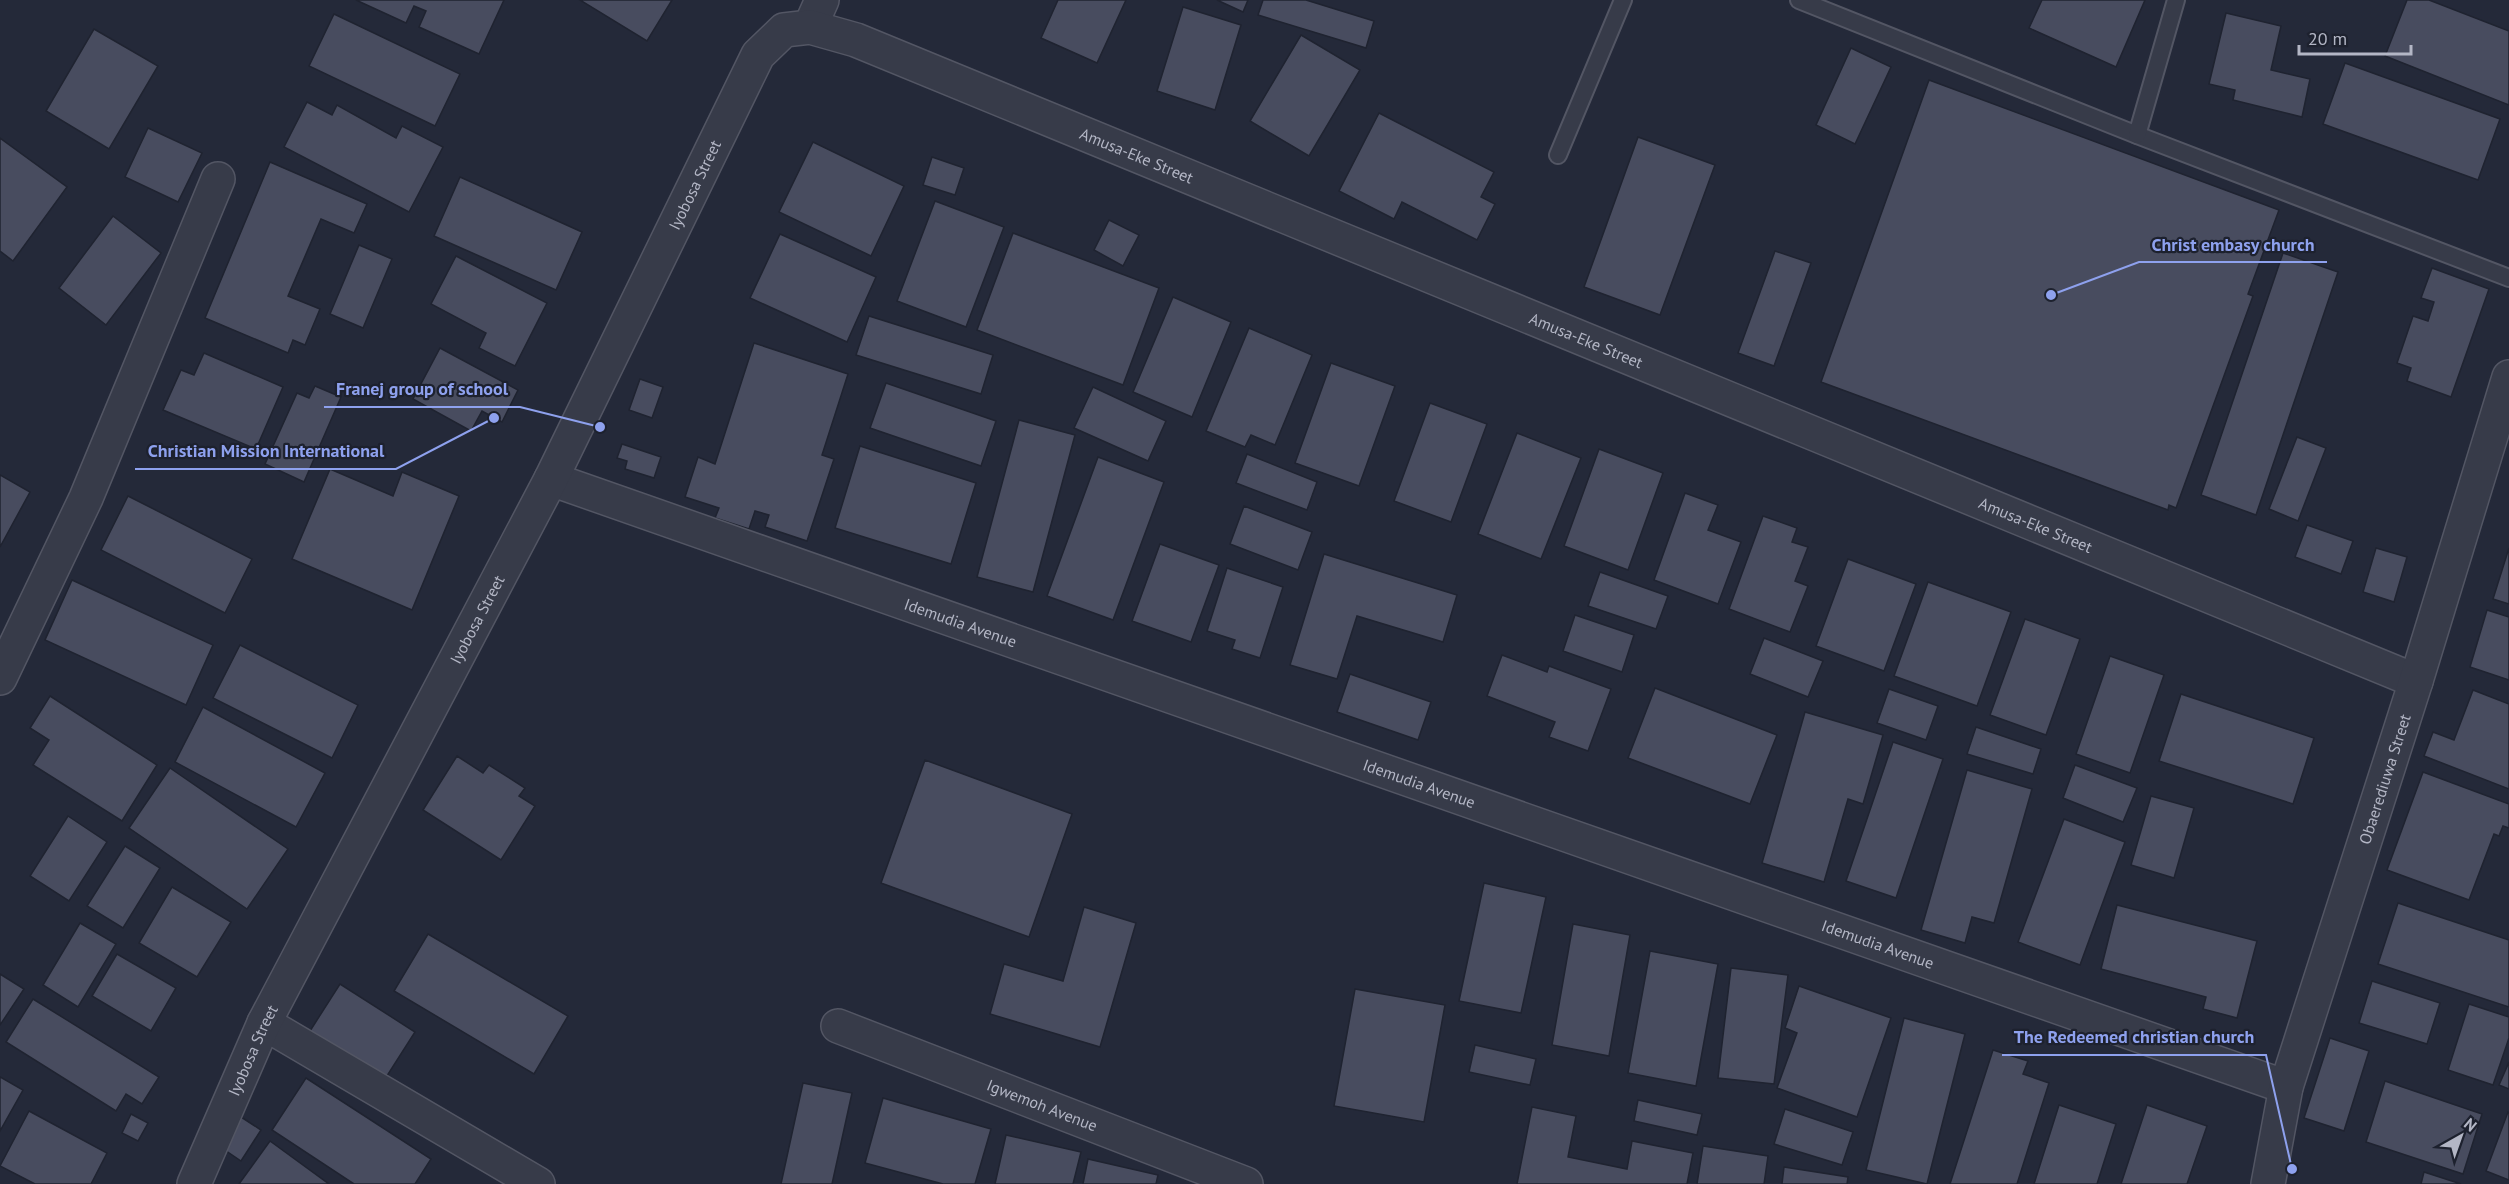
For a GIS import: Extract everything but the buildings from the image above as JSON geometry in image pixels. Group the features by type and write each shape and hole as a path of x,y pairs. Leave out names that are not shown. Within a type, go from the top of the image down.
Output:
{"street":[{"name":"Amusa-Eke Street","path":"758,55 784,30 816,14 878,50 2416,681"},
{"name":"Iyobosa Street","path":"194,1184 264,1023 551,479 758,55"},
{"path":"0,678 86,498 218,179"},
{"name":"Obaerediuwa Street","path":"2268,1184 2286,1087 2416,681 2509,376"},
{"name":"Idemudia Avenue","path":"551,479 2286,1087"},
{"path":"264,1023 538,1184"},
{"name":"Igwemoh Avenue","path":"838,1026 1246,1184"}],"lane":[{"path":"1558,155 1623,0"},
{"path":"1799,0 2138,135 2509,278"},
{"path":"2138,135 2176,0"}],"place":[{"name":"Christ embasy church","path":"2051,295"},
{"name":"Christian Mission International","path":"494,418"},
{"name":"Franej group of school","path":"600,427"},
{"name":"The Redeemed christian church","path":"2292,1169"}]}
